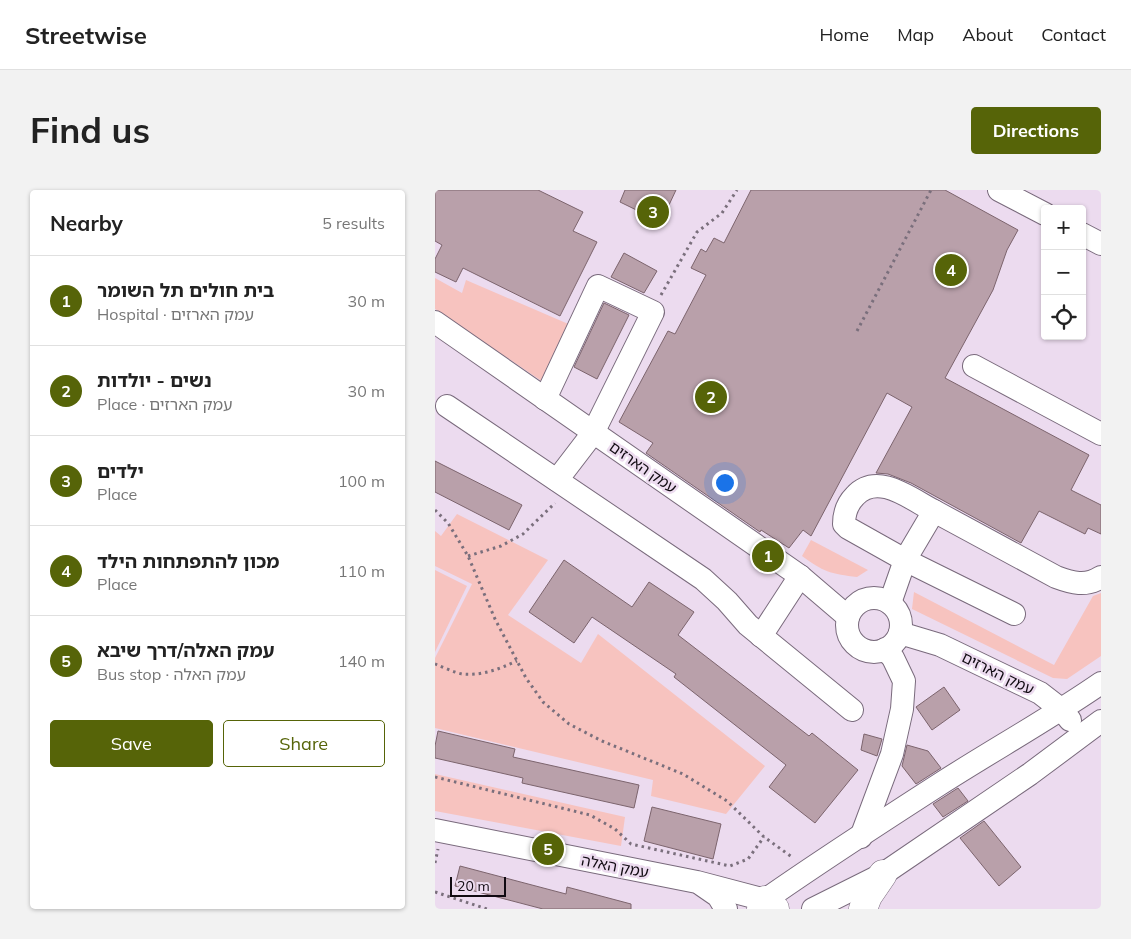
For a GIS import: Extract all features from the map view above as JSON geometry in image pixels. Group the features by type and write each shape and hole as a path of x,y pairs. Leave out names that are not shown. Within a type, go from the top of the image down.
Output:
{"main road":[{"path":"863,909 868,896 883,874"}],"street":[{"path":"999,190 1041,212"},
{"path":"1086,236 1101,244"},
{"path":"545,399 598,286 653,312 593,433 563,484"},
{"name":"עמק הארזים","path":"437,329 545,399 800,576 848,617"},
{"path":"974,366 1101,434"},
{"path":"447,406 703,579 727,601 748,625 852,710"},
{"path":"1014,614 905,560 848,528 844,524 844,515 850,502 858,493 869,487 880,485 889,487 1056,577 1082,584 1095,581 1101,577"},
{"path":"890,603 905,560 934,511"},
{"path":"761,636 800,576"},
{"path":"874,598 890,603 896,609 901,625 892,641 877,652 859,648 848,634 848,617 851,609 865,599 874,598"},
{"path":"861,836 892,754 903,701 904,681 893,658 892,641"},
{"name":"עמק הארזים","path":"892,641 940,645 1040,693 1062,710 1093,728"},
{"path":"767,906 809,870 939,784 1062,710 1101,683"},
{"path":"813,909 883,874 1022,780 1093,728"},
{"name":"עמק האלה","path":"435,830 697,882 767,906"},
{"path":"697,882 718,896 726,909"}],"path":[{"path":"653,312 697,232 722,213 737,190"},
{"path":"857,331 931,190"},
{"path":"468,556 501,546 523,534 549,510 563,484"},
{"path":"435,510 448,523 468,556 495,619 526,678 543,702 569,724 602,741 683,774 727,800 764,837 809,870"},
{"path":"435,664 462,674 492,672 517,661"},
{"path":"435,777 590,815 615,829 631,844 730,866 747,859 764,837"},
{"path":"435,892 487,909"}],"shaded area":[{"path":"435,278 462,293 466,280 573,326 546,384 435,309"},
{"path":"457,514 548,560 508,615 581,663 598,634 765,766 726,814 651,796 653,780 435,728 435,658 472,584 435,566 435,531 441,536"},
{"path":"811,540 868,570 857,577 834,573 816,566 802,556"},
{"path":"435,570 467,586 435,652"},
{"path":"914,592 1054,665 1093,596 1101,593 1101,656 1067,679 1053,678 912,609"},
{"path":"435,774 625,817 621,846 435,811"}],"building":[{"path":"435,190 538,190 583,212 573,231 597,242 560,316 463,268 456,282 435,272 435,259 442,245 435,241"},
{"path":"625,190 676,190 661,222 620,202"},
{"path":"751,190 945,190 1018,230 1007,250 993,290 945,378 1089,455 1071,490 1101,505 1101,534 1088,528 1085,534 1039,511 1021,543 911,483 888,474 876,473 912,407 887,393 811,536 803,530 789,548 761,530 760,532 646,453 653,443 619,422 668,331 675,334 706,275 691,268 701,249 706,252 714,238 724,243"},
{"path":"624,253 657,271 644,293 611,277"},
{"path":"604,303 629,315 597,379 574,367"},
{"path":"435,461 522,505 509,530 435,492"},
{"path":"564,560 632,607 649,582 694,612 678,635 809,736 812,733 858,770 815,823 769,787 786,765 674,677 676,674 592,617 574,643 529,612"},
{"path":"944,687 960,710 932,730 916,707"},
{"path":"438,731 515,749 513,757 639,785 634,808 522,783 523,778 435,758"},
{"path":"864,734 882,739 877,756 861,750"},
{"path":"907,745 928,751 941,768 916,784 902,766"},
{"path":"958,788 968,801 943,817 933,804"},
{"path":"652,807 721,824 713,859 644,841"},
{"path":"984,821 1021,867 999,886 960,838"},
{"path":"460,866 566,894 567,887 631,904 631,909 543,909 455,886"}],"place":[{"name":"ילדים","path":"653,212"},
{"name":"מכון להתפתחות הילד","path":"951,270"},
{"name":"נשים - יולדות","path":"711,397"},
{"name":"בית חולים תל השומר","path":"768,556"},
{"name":"עמק האלה/דרך שיבא","path":"548,849"}]}
